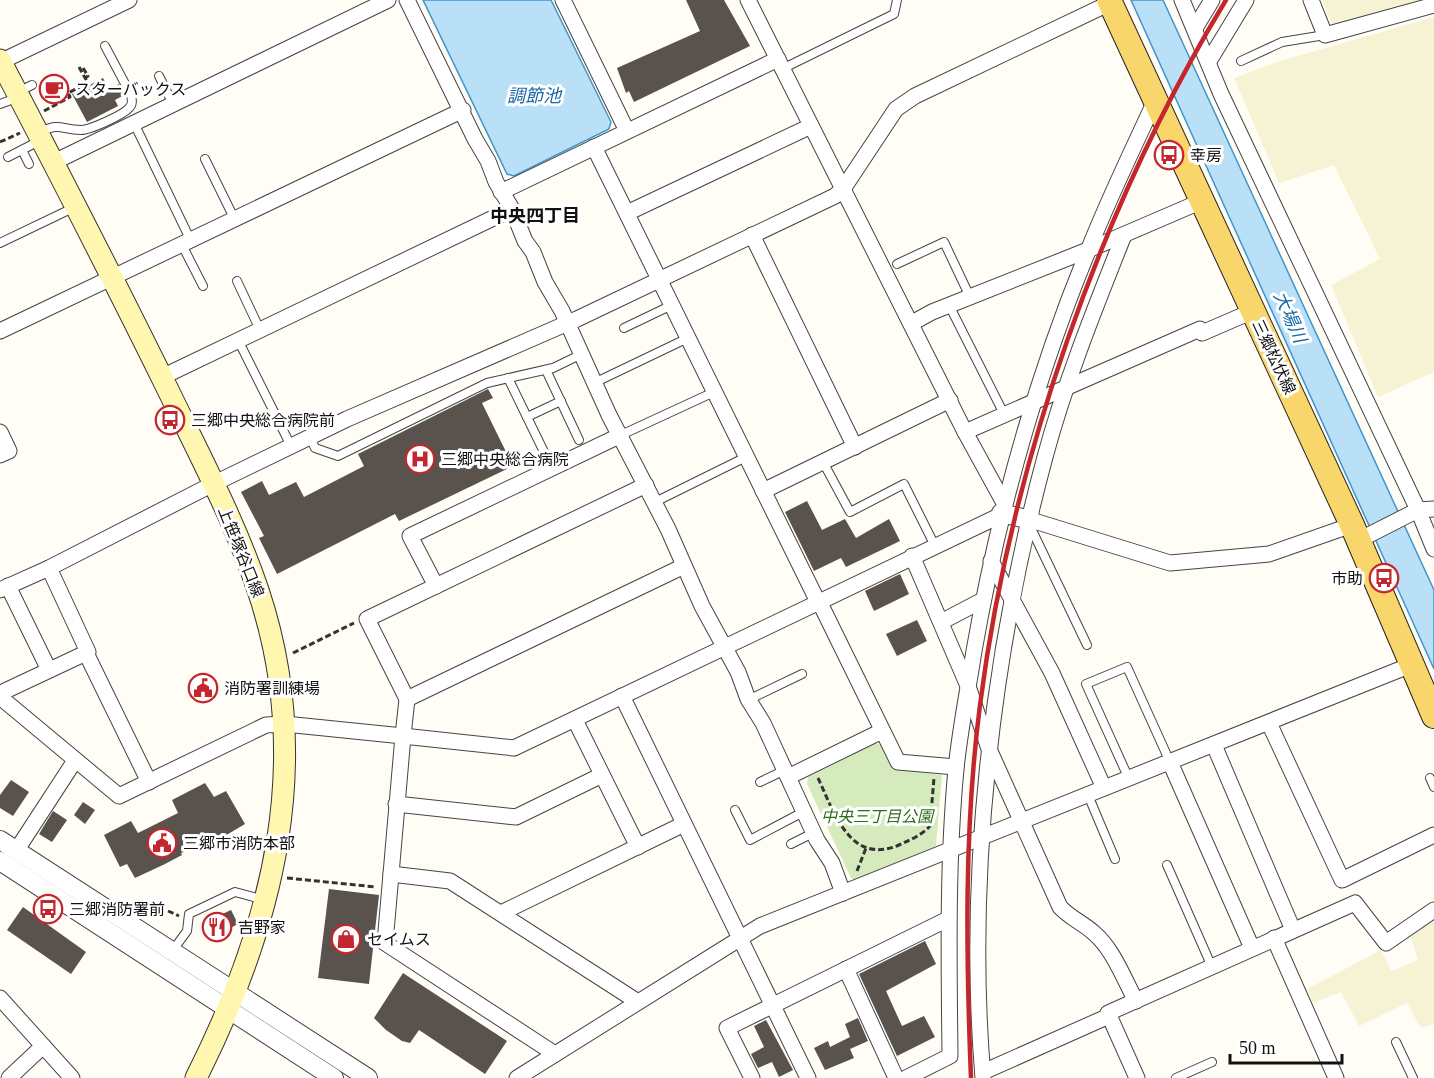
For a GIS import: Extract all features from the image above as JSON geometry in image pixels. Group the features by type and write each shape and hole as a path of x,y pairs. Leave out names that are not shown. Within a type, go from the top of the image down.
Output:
{"main road":[{"name":"三郷松伏線","path":"1110,2 1252,311 1360,533 1411,665 1434,716"},
{"name":"上笹塚谷口線","path":"0,61 54,162 162,377 242,545 259,591 278,668 285,724 284,806 273,875 267,901 232,1001 196,1078"}],"street":[{"path":"0,61 109,4 129,0"},
{"path":"54,162 388,0"},
{"path":"407,0 463,110 501,192 512,209 520,232 533,252 545,282 653,503 668,529 723,647 738,672 748,700 763,723 832,863 843,893"},
{"path":"563,0 627,131"},
{"path":"748,0 912,323 1002,510 1030,522 1170,563 1269,554 1360,533 1421,511"},
{"path":"1182,0 1221,94 1421,511 1434,549"},
{"path":"1195,28 1212,0"},
{"path":"1209,61 1246,0"},
{"path":"1311,0 1325,35 1434,5"},
{"path":"49,670 4,588 49,568 310,437 567,323 835,196 843,189 896,109 915,96 1110,2"},
{"path":"501,192 627,131 780,64"},
{"path":"906,1078 950,1056 948,919 956,767 983,600 1002,510 1034,400 1088,250 1155,101"},
{"path":"0,330 463,110"},
{"path":"627,213 811,126"},
{"path":"594,147 898,762 956,767"},
{"path":"912,323 948,305 1088,250 1202,201"},
{"path":"162,377 512,209"},
{"path":"752,235 855,447"},
{"path":"1124,235 1068,386 1045,456 1013,599 989,749 983,838 980,957 983,1075 1109,1016 1108,1013 1355,903 1386,943 1434,910"},
{"path":"965,432 1200,329 1202,333 1252,311"},
{"path":"763,491 950,400"},
{"path":"0,432 9,450 0,455"},
{"path":"436,586 410,536 621,435"},
{"path":"555,1054 385,943 407,699 368,619 646,485"},
{"path":"86,653 5,691 0,698 64,745 74,762 118,796 266,725 285,724 514,748 935,546 1002,510"},
{"path":"912,556 968,686 989,749 1060,907 1067,915 1094,932 1103,943 1136,1001"},
{"path":"991,561 1052,673 1104,788"},
{"path":"407,699 684,566"},
{"path":"49,568 113,719 148,782"},
{"path":"941,622 983,600"},
{"path":"517,1078 760,926 1214,746 1411,665"},
{"path":"622,696 808,1078"},
{"path":"575,720 638,847"},
{"path":"1269,723 1342,880 1434,835"},
{"path":"787,774 812,765 882,731"},
{"path":"1214,746 1293,930"},
{"path":"5,862 74,762"},
{"path":"1170,762 1252,948"},
{"path":"396,804 516,817 602,775"},
{"path":"501,913 684,824"},
{"path":"0,840 5,862 232,1001 368,1078"},
{"path":"5,862 172,952 232,1001 334,1078"},
{"path":"391,881 450,881 639,1002"},
{"path":"753,1078 727,1028 948,919"},
{"path":"1274,938 1336,1078"},
{"path":"846,969 896,1078"},
{"path":"0,998 72,1078"},
{"path":"1109,1016 1137,1078"},
{"path":"9,1078 43,1047"}],"lane":[{"path":"780,64 894,14 897,0"},
{"path":"1241,61 1282,42 1325,35"},
{"path":"8,157 22,150 36,129 53,125 81,130 91,128 129,109 132,103 131,95 105,46"},
{"path":"159,76 173,104"},
{"path":"134,123 186,241 202,286"},
{"path":"22,150 29,164"},
{"path":"205,159 234,218"},
{"path":"0,243 76,207"},
{"path":"897,264 944,242 970,297"},
{"path":"237,280 260,330"},
{"path":"624,328 672,305"},
{"path":"948,305 1004,414"},
{"path":"594,383 688,338"},
{"path":"238,340 291,446"},
{"path":"310,437 315,448 338,456 487,383 546,370 582,354"},
{"path":"546,370 579,440"},
{"path":"508,378 545,454"},
{"path":"621,435 714,392"},
{"path":"526,417 561,401"},
{"path":"653,503 746,457"},
{"path":"823,462 850,512 904,484 935,546"},
{"path":"1030,522 1087,645"},
{"path":"1129,779 1086,684 1127,667 1170,762"},
{"path":"748,700 802,674"},
{"path":"760,782 787,774"},
{"path":"1430,778 1434,787"},
{"path":"1088,795 1115,859"},
{"path":"735,810 750,840 805,812"},
{"path":"791,844 815,832"},
{"path":"1167,865 1212,967"},
{"path":"172,952 188,931 189,914 235,892 267,901"},
{"path":"1396,1042 1413,1078"},
{"path":"1176,1078 1212,1062"}],"path":[{"path":"0,142 36,129 70,97 68,93 88,84 85,78 88,76 81,68"},
{"path":"287,656 368,619"},
{"path":"812,765 845,832 866,848 889,849 926,831 930,826 936,765"},
{"path":"815,792 822,788"},
{"path":"865,884 862,875 857,872 866,848"},
{"path":"273,875 391,881"},
{"path":"168,911 178,917 180,913"}],"shaded area":[{"path":"1322,0 1424,0 1333,26"},
{"path":"1434,17 1434,372 1378,397 1331,285 1380,259 1334,165 1279,183 1234,78 1280,61"},
{"path":"1434,918 1434,1024 1421,1028 1407,1003 1359,1026 1341,992 1313,1003 1307,989 1381,950 1391,971 1418,960 1411,937"}],"green space":[{"name":"中央三丁目公園","path":"875,743 881,745 893,769 942,775 936,846 855,880 851,878 807,784 808,777"}],"water":[{"name":"調節池","path":"423,0 551,0 611,122 609,129 514,176 507,174"},
{"name":"大場川","path":"1131,0 1163,0 1434,590 1434,669"}],"building":[{"path":"686,0 724,0 750,46 634,102 629,91 626,93 617,68 700,31"},
{"path":"103,78 109,89 119,84 124,95 115,100 118,106 87,122 72,94"},
{"path":"488,389 493,398 482,403 513,466 399,521 395,514 277,574 259,538 264,536 241,492 262,481 269,495 296,482 304,497 364,466 358,454"},
{"path":"807,501 822,530 845,519 856,538 889,519 900,541 846,567 841,558 814,571 785,512"},
{"path":"900,574 909,594 874,611 865,591"},
{"path":"917,620 927,641 897,656 886,634"},
{"path":"11,780 29,792 13,816 0,808 0,795"},
{"path":"205,783 214,797 226,791 245,824 218,840 181,853 182,855 135,878 127,864 120,867 104,835 131,821 138,833 178,813 172,800"},
{"path":"83,802 95,810 85,824 74,815"},
{"path":"53,811 67,820 52,842 39,834"},
{"path":"329,889 379,895 369,984 318,978"},
{"path":"23,907 86,952 71,974 7,930"},
{"path":"231,910 238,924 213,937 205,922"},
{"path":"925,941 936,964 886,991 902,1026 924,1016 935,1037 897,1056 859,974"},
{"path":"403,973 507,1041 485,1074 419,1030 410,1043 402,1041 374,1018"},
{"path":"858,1018 868,1041 850,1049 854,1058 825,1070 814,1048 828,1041 830,1047 850,1037 845,1024"},
{"path":"766,1020 793,1070 779,1077 772,1062 758,1068 751,1054 764,1047 754,1026"}],"railway":[{"path":"971,1078 967,938 971,798 980,705 994,614 1014,522 1038,431 1067,340 1101,251 1139,164 1181,80 1226,0"}],"place":[{"name":"スターバックス","path":"54,89"},
{"name":"幸房","path":"1169,155"},
{"name":"三郷中央総合病院前","path":"170,420"},
{"name":"三郷中央総合病院","path":"420,459"},
{"name":"市助","path":"1384,578"},
{"name":"消防署訓練場","path":"203,688"},
{"name":"三郷市消防本部","path":"162,843"},
{"name":"三郷消防署前","path":"48,909"},
{"name":"吉野家","path":"217,927"},
{"name":"セイムス","path":"346,939"}],"district":[{"name":"中央四丁目","path":"535,216"}]}
